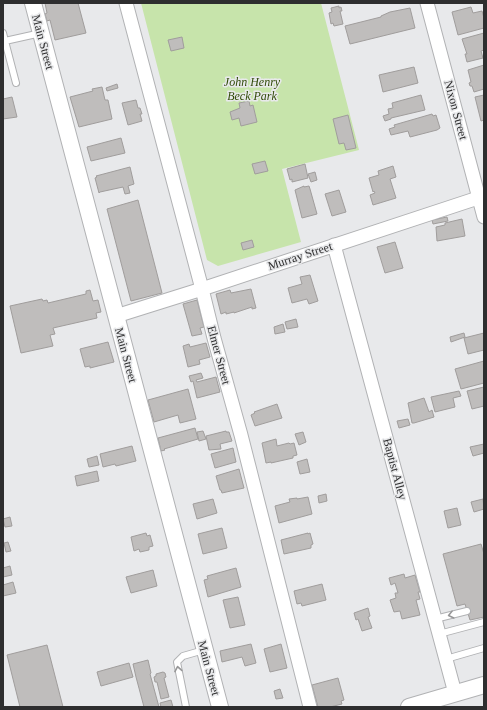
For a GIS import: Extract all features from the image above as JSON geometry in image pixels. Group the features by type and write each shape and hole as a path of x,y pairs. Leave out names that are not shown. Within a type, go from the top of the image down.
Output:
{"street":[{"name":"Main Street","path":"33,3 219,707"},
{"name":"Elmer Street","path":"126,3 202,289 310,707"},
{"name":"Nixon Street","path":"427,3 481,196 484,217"},
{"name":"Murray Street","path":"116,316 202,289 481,196"},
{"name":"Baptist Alley","path":"334,245 455,693"},
{"path":"409,707 484,685"}],"lane":[{"path":"5,41 41,32"},
{"path":"3,33 16,83"},
{"path":"435,619 467,611"},
{"path":"439,634 484,622"},
{"path":"446,659 484,648"},
{"path":"186,707 177,662 183,656 204,650"}],"green space":[{"name":"John Henry Beck Park","path":"141,3 321,3 359,150 282,169 301,242 218,266 207,260"}],"building":[{"path":"45,3 78,3 86,33 55,40 50,20 47,21 45,14 47,13"},
{"path":"339,6 339,8 341,7 342,11 340,11 343,24 334,26 333,23 331,24 329,13 332,12 331,8"},
{"path":"471,7 473,13 482,11 484,28 458,35 452,12"},
{"path":"410,8 415,28 350,44 345,26 381,17 390,12"},
{"path":"484,33 484,50 481,51 483,58 467,62 465,54 467,54 462,39"},
{"path":"182,37 184,48 171,51 168,40"},
{"path":"484,65 484,89 474,92 469,83 471,82 468,70"},
{"path":"414,67 418,83 383,92 379,75"},
{"path":"117,84 118,88 107,91 106,88"},
{"path":"102,87 105,100 108,100 112,119 79,127 70,97"},
{"path":"421,95 425,110 391,118 385,121 383,116 389,114 388,109 393,108 392,103"},
{"path":"484,95 484,120 481,121 475,97"},
{"path":"12,97 17,117 3,119 3,99"},
{"path":"136,100 138,108 140,108 142,114 140,114 142,121 128,125 122,103"},
{"path":"249,101 250,106 253,105 257,122 241,126 239,118 232,120 230,112 240,108 239,103"},
{"path":"432,114 433,116 436,115 440,128 437,130 410,137 408,131 391,135 389,129 395,127 394,125"},
{"path":"348,115 356,148 346,150 344,143 339,144 333,119"},
{"path":"121,138 125,153 91,161 87,147"},
{"path":"265,161 268,171 255,174 252,164"},
{"path":"305,164 308,178 292,182 287,169"},
{"path":"393,166 396,177 390,179 396,198 373,205 370,195 375,193 374,191 373,192 369,178 379,175 378,171"},
{"path":"130,167 134,184 128,186 130,193 125,194 123,187 99,193 95,178 97,177 96,176"},
{"path":"315,172 317,180 311,182 308,174"},
{"path":"304,186 309,186 317,214 302,218 295,190"},
{"path":"339,190 346,212 332,216 325,194"},
{"path":"138,200 162,293 131,301 107,209"},
{"path":"447,217 448,221 433,224 432,220"},
{"path":"462,219 465,236 437,241 436,227"},
{"path":"252,240 254,247 243,250 241,243"},
{"path":"395,242 403,268 385,273 377,247"},
{"path":"310,275 318,301 309,304 307,299 292,303 288,288 302,284 300,277"},
{"path":"251,289 256,308 252,309 252,307 234,313 226,314 226,312 221,314 216,294 230,290 231,293"},
{"path":"90,290 93,301 98,300 101,312 96,313 97,318 53,328 55,334 50,335 53,346 21,353 10,306 42,299 43,301 47,300 48,303 86,294 86,291"},
{"path":"197,300 204,327 200,328 202,334 192,336 183,304"},
{"path":"296,319 298,327 287,329 285,322"},
{"path":"283,324 285,332 275,334 274,327"},
{"path":"464,333 465,337 451,342 450,337"},
{"path":"484,333 484,350 468,354 464,338"},
{"path":"108,342 114,362 90,368 90,366 85,367 80,349"},
{"path":"206,343 210,357 199,360 200,364 188,367 183,346 189,344 190,347"},
{"path":"484,361 484,383 461,389 455,369"},
{"path":"201,373 203,378 196,380 197,382 216,377 220,392 197,398 193,381 191,382 189,376"},
{"path":"484,387 484,406 472,409 467,391"},
{"path":"188,389 196,419 180,423 178,415 154,422 148,400"},
{"path":"459,391 461,396 453,398 455,407 435,412 431,397"},
{"path":"424,398 429,412 432,410 434,417 412,423 408,403"},
{"path":"277,404 282,418 255,426 251,415 255,413 254,412"},
{"path":"408,419 410,425 399,428 397,421"},
{"path":"195,428 198,439 161,451 158,438"},
{"path":"203,431 206,439 199,441 197,432"},
{"path":"226,431 229,432 232,441 220,444 221,449 209,450 206,436"},
{"path":"303,432 306,442 299,445 295,434"},
{"path":"276,439 277,446 294,443 297,455 293,456 293,458 266,463 262,443"},
{"path":"484,444 484,453 473,456 470,447"},
{"path":"132,446 136,461 116,466 115,464 103,467 100,454"},
{"path":"233,448 236,462 215,468 211,454"},
{"path":"97,456 99,465 89,467 87,459"},
{"path":"307,459 310,472 300,474 297,462"},
{"path":"239,469 244,488 222,493 216,476"},
{"path":"97,471 99,481 77,486 75,476"},
{"path":"326,494 327,501 319,503 318,496"},
{"path":"308,497 312,514 279,523 275,506 290,502 289,499"},
{"path":"213,499 217,513 197,519 193,504"},
{"path":"483,499 484,509 474,512 471,502"},
{"path":"457,508 461,525 448,528 444,511"},
{"path":"10,517 12,526 5,527 3,519"},
{"path":"222,528 227,548 203,554 198,534"},
{"path":"146,533 147,536 150,535 153,546 149,547 149,550 140,552 139,549 134,551 131,537"},
{"path":"310,533 313,544 311,545 311,548 284,554 281,540"},
{"path":"8,542 11,551 6,552 4,543"},
{"path":"481,544 484,554 484,617 470,620 465,604 457,606 443,554"},
{"path":"10,566 12,575 3,577 3,568"},
{"path":"236,568 241,587 208,597 204,580 208,579 207,576"},
{"path":"153,570 157,586 131,593 126,577"},
{"path":"404,574 405,578 415,575 420,592 418,592 420,599 416,600 420,615 402,619 400,611 394,612 390,600 396,598 395,593 398,593 395,583 391,585 389,578"},
{"path":"13,582 16,593 3,596 3,585"},
{"path":"322,584 326,600 302,606 301,603 297,604 294,591"},
{"path":"238,597 245,625 230,628 223,600"},
{"path":"368,608 370,616 368,617 372,628 362,631 358,619 356,620 354,613"},
{"path":"251,644 256,663 245,666 242,657 222,662 220,651"},
{"path":"281,644 287,668 270,672 264,649"},
{"path":"47,645 63,707 20,707 7,655"},
{"path":"148,660 150,674 159,707 144,707 136,677 133,664"},
{"path":"129,663 133,677 101,686 97,672"},
{"path":"163,672 165,673 166,677 164,678 169,697 161,699 157,682 155,682 154,677 156,674"},
{"path":"338,678 344,700 341,701 342,704 330,707 318,707 312,685"},
{"path":"280,689 283,698 276,699 274,691"},
{"path":"171,700 173,707 161,707 160,703"}]}
